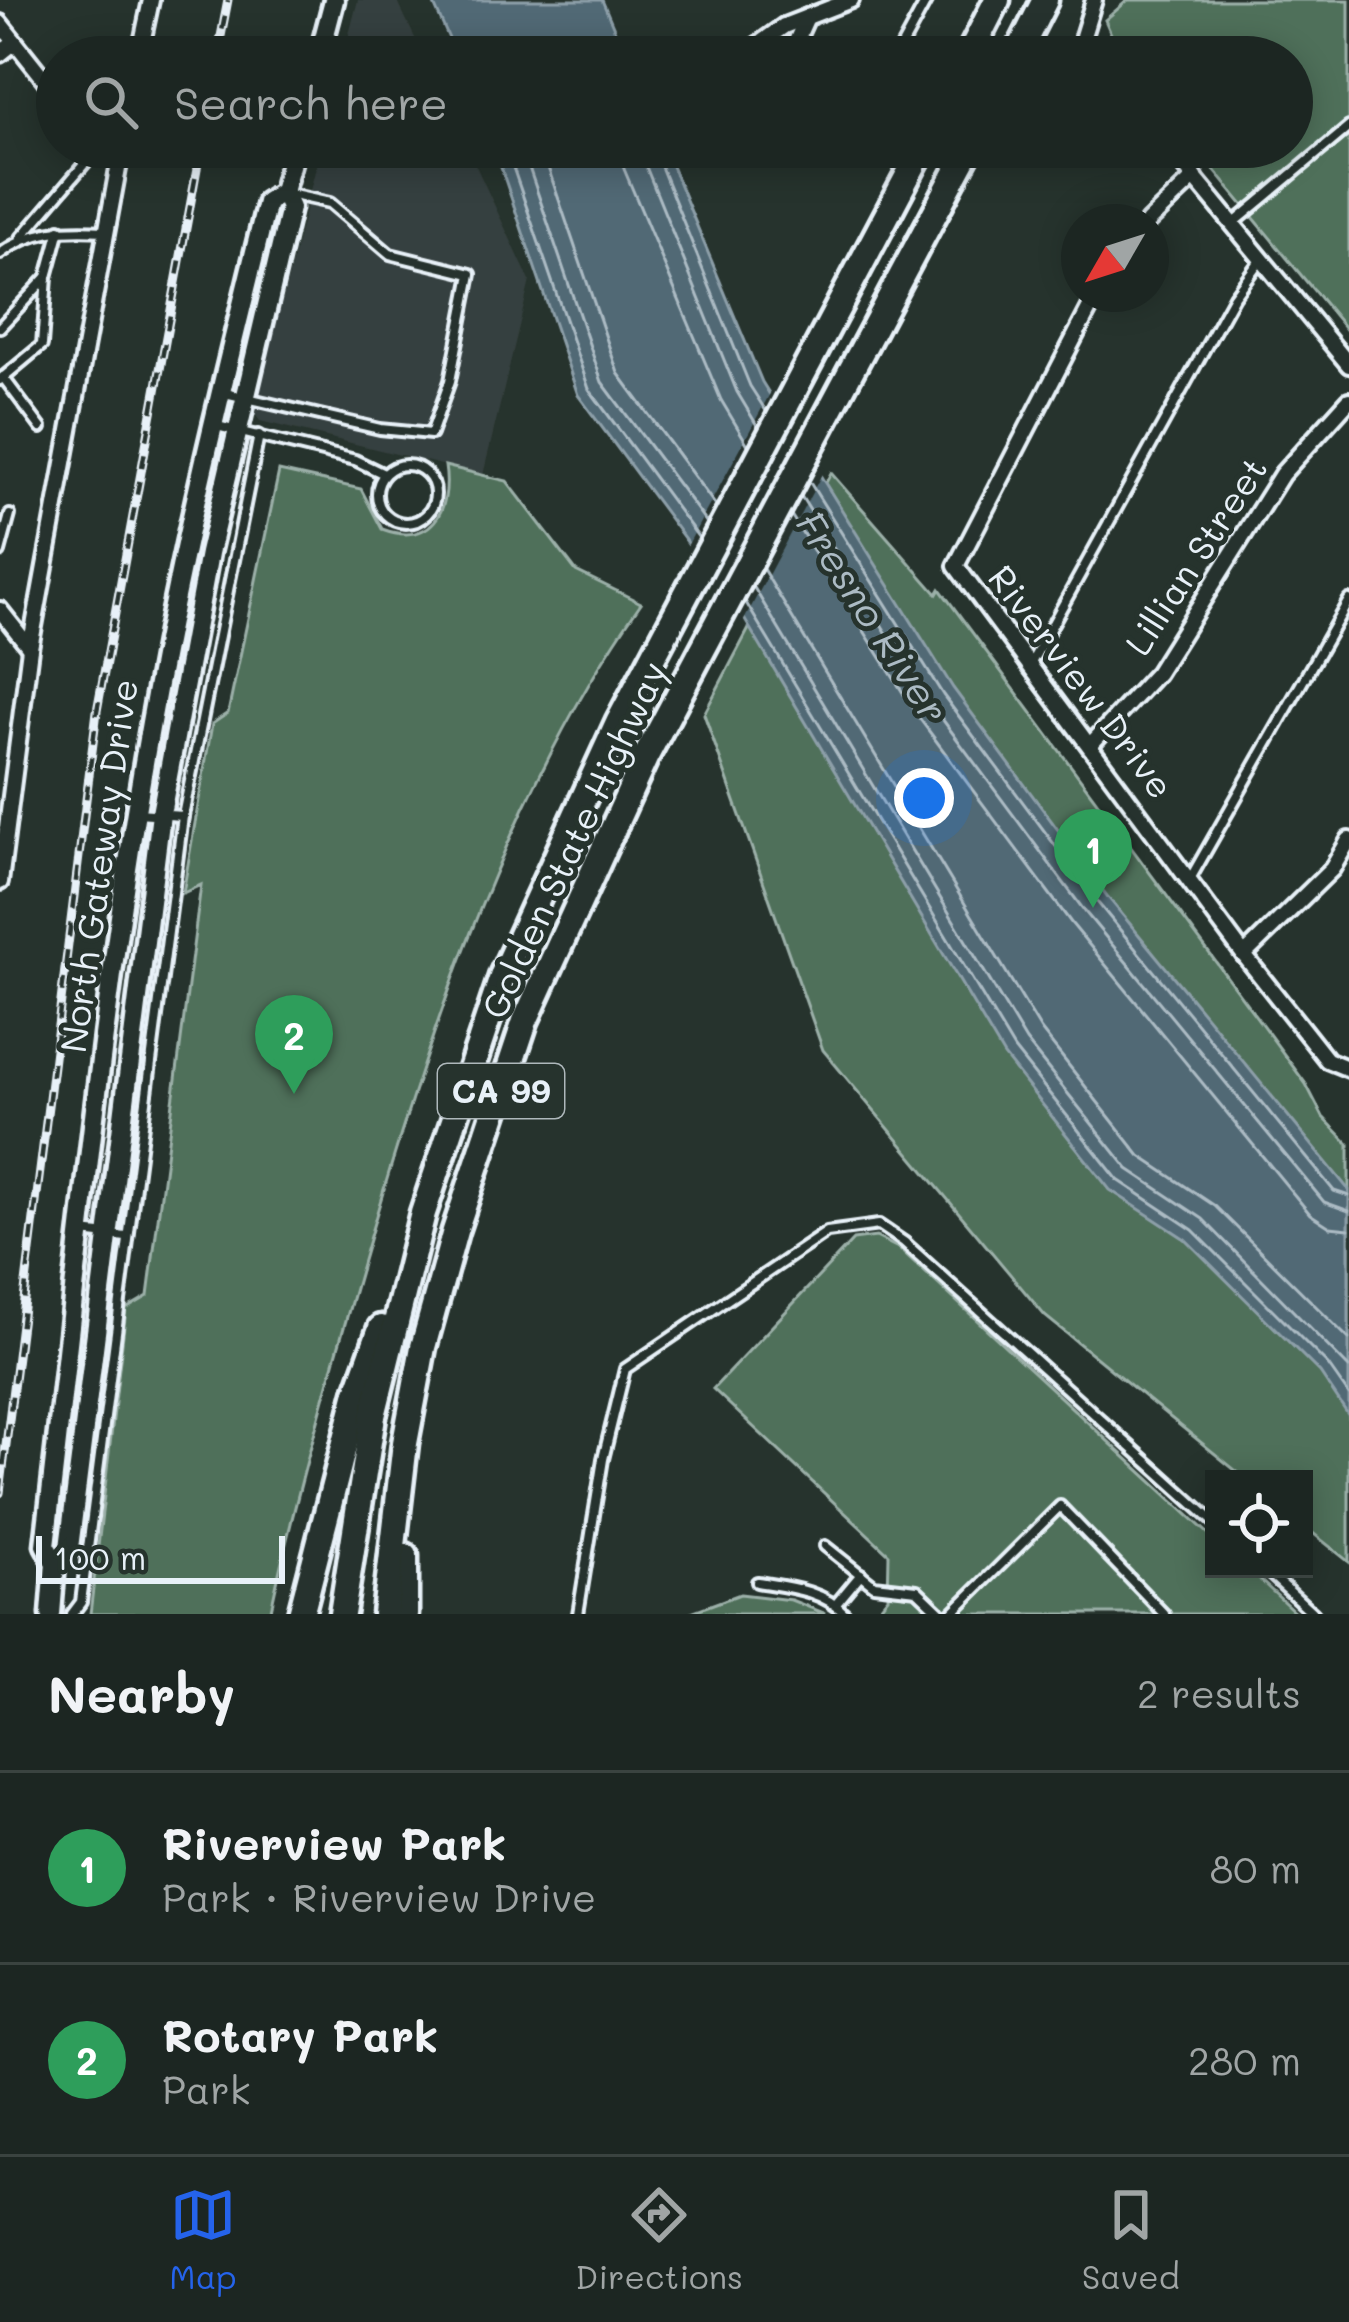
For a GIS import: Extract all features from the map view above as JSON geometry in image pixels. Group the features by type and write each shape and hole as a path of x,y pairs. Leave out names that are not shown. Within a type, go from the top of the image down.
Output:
{"highway":[{"path":"979,36 997,0"},
{"path":"1027,36 1045,0"},
{"name":"Golden State Highway","path":"343,1614 373,1416 423,1213 503,974 619,721 912,168"},
{"name":"Golden State Highway","path":"385,1614 405,1444 438,1290 525,1021 646,756 959,168"},
{"path":"302,1614 358,1392 423,1213"},
{"path":"405,1444 405,1614"}],"main road":[{"path":"325,36 334,0"},
{"name":"North Gateway Drive","path":"55,1563 69,1547 117,1236 161,814 244,397 290,208 283,192 289,168"},
{"name":"North Gateway Drive","path":"50,1614 55,1563 45,1545 137,813 161,664 267,202 283,192"}],"street":[{"path":"144,36 151,0"},
{"path":"770,36 851,0"},
{"path":"1083,36 1094,0"},
{"path":"798,36 807,17"},
{"path":"0,23 36,68"},
{"path":"0,54 15,42"},
{"path":"0,882 30,648 117,168"},
{"path":"1188,168 1349,364"},
{"path":"1166,204 1195,176"},
{"name":"Riverview Drive","path":"1088,312 956,566 1092,743 1244,955 1327,1060 1349,1069"},
{"name":"Lillian Street","path":"1092,743 1157,674 1282,474 1349,400"},
{"path":"0,610 30,648"},
{"path":"0,738 17,740"},
{"path":"1244,955 1332,869 1349,840"}],"lane":[{"path":"908,36 928,0"},
{"path":"1313,157 1349,127"},
{"path":"0,254 21,238 81,168"},
{"path":"1234,223 1300,168"},
{"path":"221,392 380,429 431,434 465,314 471,274 391,254 330,203 283,192"},
{"path":"21,238 60,229 106,231"},
{"path":"41,428 2,378 42,345 47,277 60,229"},
{"path":"1030,663 1234,296 1262,258"},
{"path":"0,327 47,277"},
{"path":"213,424 355,460 384,475 412,465 428,475 435,501 425,517 399,523 382,512 376,493 384,475"},
{"path":"72,1614 81,1602 117,1236 183,816 260,435"},
{"path":"0,552 10,515"},
{"path":"1190,879 1349,600"},
{"path":"137,813 183,816"},
{"path":"578,1614 603,1460 625,1370 826,1232 879,1225 904,1242 1205,1514"},
{"path":"82,1232 117,1236"},
{"path":"825,1546 874,1585 917,1590 946,1614 1060,1506 1164,1614"},
{"path":"836,1604 861,1574"},
{"path":"1275,1578 1314,1614"},
{"path":"757,1582 799,1588 836,1604 845,1614"}],"shaded area":[{"path":"358,0 397,0 414,36 349,36"},
{"path":"316,168 477,168 530,281 483,475 260,421 254,413"}],"green space":[{"path":"1128,0 1349,0 1349,333 1212,168 1313,168 1313,36 1112,36 1105,20"},
{"path":"445,466 507,481 576,571 641,603 545,764 467,941 376,1217 307,1459 270,1614 90,1614 126,1309 148,1296 201,885 183,893 212,724 228,713 279,471 361,489 382,529 414,533 425,529 441,510"},
{"path":"831,473 937,594 940,589 1306,1084 1323,1117 1349,1144 1349,1562 1313,1533 1313,1470 1235,1470 1045,1316 823,1050 704,714"},
{"path":"876,1237 900,1249 1205,1531 1205,1578 1258,1578 1297,1614 874,1614 888,1597 889,1554 713,1389 853,1240"},
{"path":"740,1594 791,1600 826,1614 686,1614"}],"water":[{"path":"432,0 602,0 617,36 448,36"},
{"name":"Fresno River","path":"501,168 673,168 762,382 953,688 1107,896 1349,1190 1349,1416 1320,1373 1185,1239 1110,1190 1004,1056 745,620 578,395"}],"pier":[{"path":"773,388 824,470 741,626 685,550"}],"railway":[{"path":"221,36 228,0"},
{"path":"0,1493 97,711 197,168"}],"place":[{"name":"Riverview Park","path":"1093,908"},
{"name":"Rotary Park","path":"294,1094"}]}
